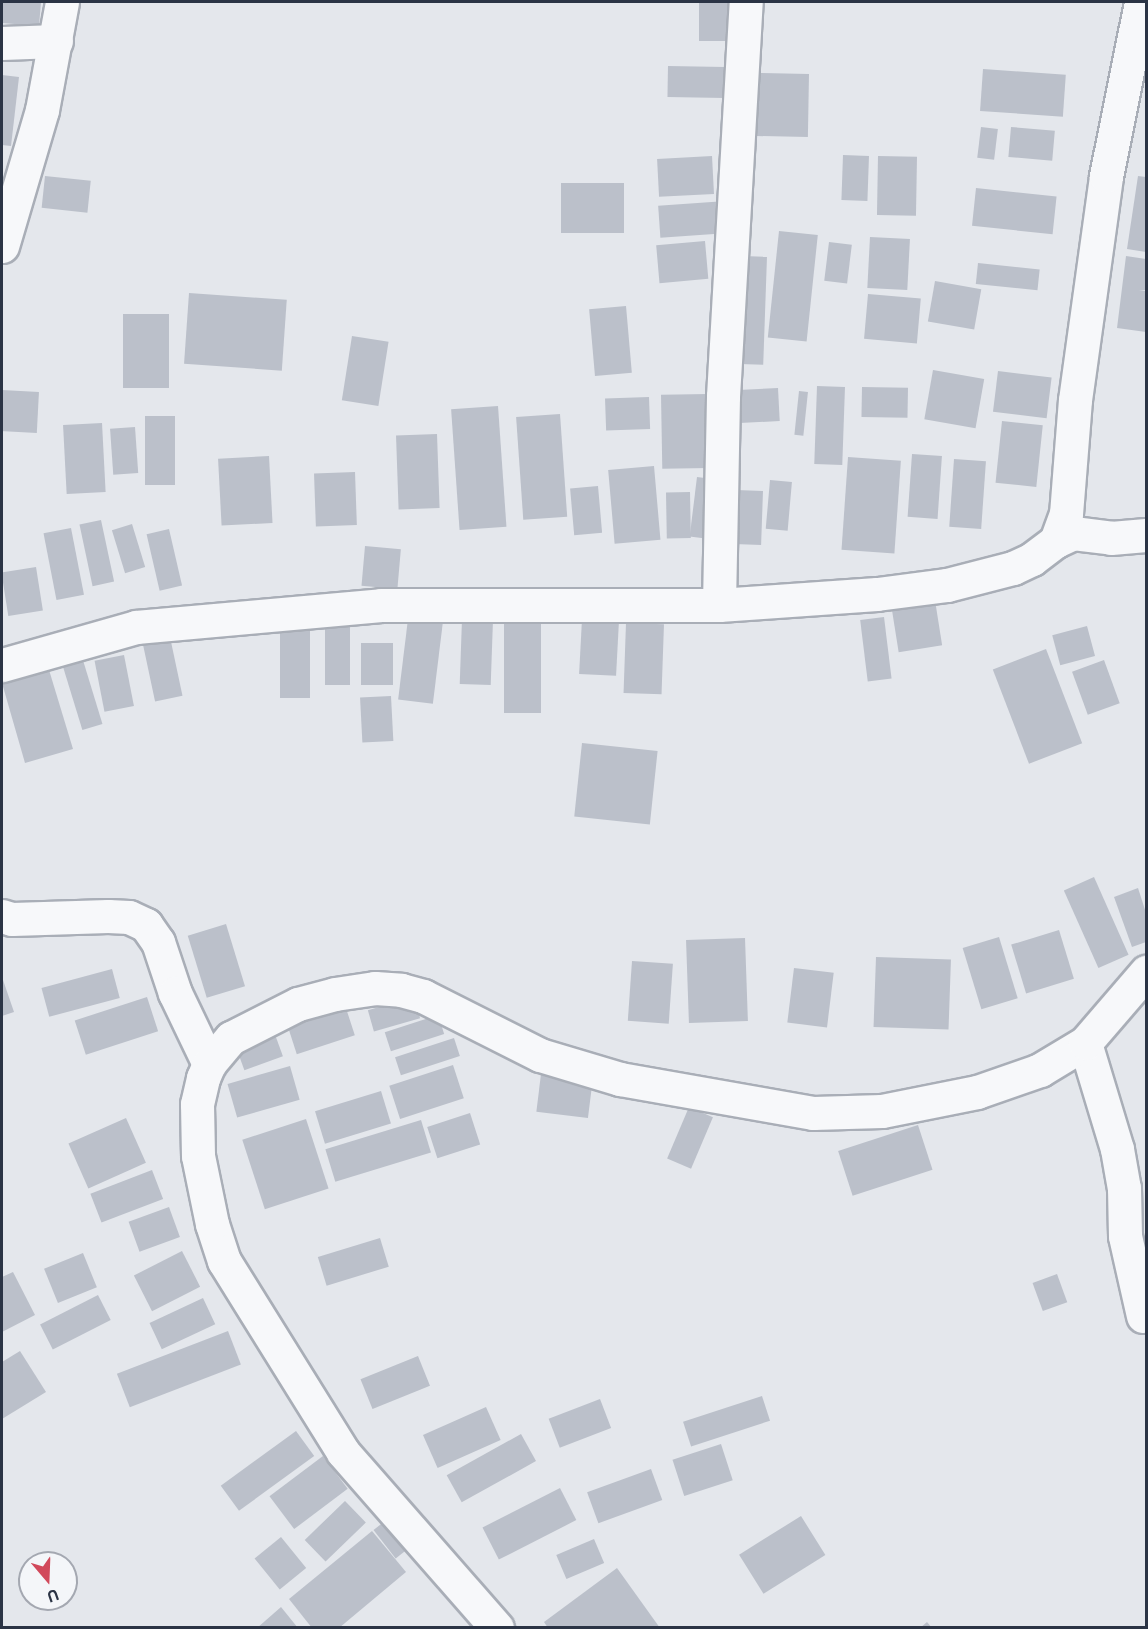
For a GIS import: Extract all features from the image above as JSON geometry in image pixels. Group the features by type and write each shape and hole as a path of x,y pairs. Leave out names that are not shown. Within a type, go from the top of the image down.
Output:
{"street":[{"path":"2,246 42,110 62,2"},
{"path":"719,605 723,396 746,2"},
{"path":"1056,541 1066,514 1075,400 1106,176 1141,2"},
{"path":"2,43 56,41"},
{"path":"2,665 136,627 381,604 719,605 878,594 947,585 1013,568 1073,533 1111,538 1146,535"},
{"path":"2,916 12,919 129,917 146,925 158,942 175,993 209,1064"},
{"path":"497,1628 344,1452 224,1261 212,1224 198,1156 197,1104 202,1077 209,1064 231,1038 298,1004 335,994 375,988 401,990 423,996 540,1055 620,1079 813,1113 882,1111 976,1092 1040,1070 1085,1043 1146,972"},
{"path":"1085,1043 1117,1149 1124,1188 1125,1236 1143,1316"}],"building":[{"path":"2,2 41,2 39,26 2,23"},
{"path":"699,2 737,2 737,41 699,41"},
{"path":"668,66 725,67 724,98 667,97"},
{"path":"983,69 1066,75 1063,117 980,111"},
{"path":"757,73 809,74 808,137 756,136"},
{"path":"2,75 19,77 11,146 2,145"},
{"path":"981,127 998,129 994,160 977,158"},
{"path":"1011,127 1055,131 1052,161 1008,157"},
{"path":"843,155 869,156 867,201 841,200"},
{"path":"712,156 714,194 659,197 657,159"},
{"path":"878,156 917,157 916,216 877,215"},
{"path":"45,176 91,181 87,213 42,208"},
{"path":"1138,176 1146,177 1146,252 1127,249"},
{"path":"561,183 624,183 624,233 561,233"},
{"path":"976,188 1057,196 1053,234 972,226"},
{"path":"726,201 728,233 660,238 658,206"},
{"path":"779,231 818,235 807,341 768,337"},
{"path":"870,237 910,239 907,290 867,288"},
{"path":"705,241 708,279 659,283 656,245"},
{"path":"829,242 852,245 847,284 824,281"},
{"path":"743,256 767,257 763,365 739,364"},
{"path":"1126,256 1146,259 1146,290 1139,290 1146,291 1146,332 1117,328"},
{"path":"978,263 1040,269 1037,290 976,284"},
{"path":"935,281 981,289 974,330 928,321"},
{"path":"189,293 287,300 282,371 184,364"},
{"path":"868,294 921,299 917,343 864,339"},
{"path":"626,306 632,373 595,376 589,309"},
{"path":"123,314 169,314 169,388 123,388"},
{"path":"352,336 389,342 378,406 342,400"},
{"path":"933,370 984,379 976,428 924,419"},
{"path":"998,371 1052,378 1047,418 993,412"},
{"path":"817,386 845,387 842,465 814,464"},
{"path":"862,387 908,388 907,418 861,417"},
{"path":"778,388 780,421 735,423 733,390"},
{"path":"2,390 39,392 37,433 2,431"},
{"path":"799,391 808,392 803,436 794,435"},
{"path":"708,394 709,468 662,469 661,395"},
{"path":"649,397 650,429 606,431 605,399"},
{"path":"498,406 506,527 460,530 451,409"},
{"path":"560,414 567,517 523,520 516,417"},
{"path":"145,416 175,416 175,485 145,485"},
{"path":"1002,421 1043,425 1036,487 996,483"},
{"path":"102,423 106,492 67,494 63,425"},
{"path":"135,427 138,473 113,475 110,429"},
{"path":"437,434 440,508 399,509 396,435"},
{"path":"912,454 942,456 938,519 908,517"},
{"path":"269,456 273,523 222,526 218,459"},
{"path":"848,457 901,461 894,553 842,550"},
{"path":"954,459 986,461 981,529 949,527"},
{"path":"654,466 660,540 615,544 608,470"},
{"path":"355,472 357,525 316,526 314,473"},
{"path":"697,477 721,480 714,539 690,537"},
{"path":"770,480 792,482 788,531 766,529"},
{"path":"598,486 602,533 574,535 570,488"},
{"path":"736,490 763,491 761,545 734,544"},
{"path":"666,492 690,492 691,538 667,538"},
{"path":"101,520 114,582 93,586 79,525"},
{"path":"132,524 145,567 125,573 112,530"},
{"path":"71,528 84,595 56,600 44,533"},
{"path":"169,529 182,586 160,591 147,534"},
{"path":"365,546 401,549 397,589 362,586"},
{"path":"36,567 43,610 8,616 2,572"},
{"path":"934,594 942,645 899,652 891,601"},
{"path":"325,615 350,615 350,685 325,685"},
{"path":"884,617 892,679 868,681 860,620"},
{"path":"408,619 443,623 433,704 398,699"},
{"path":"462,619 493,620 491,685 460,684"},
{"path":"582,619 619,621 616,676 579,674"},
{"path":"626,623 664,624 662,694 624,693"},
{"path":"504,624 541,624 541,713 504,713"},
{"path":"1087,626 1095,656 1060,665 1052,635"},
{"path":"280,630 310,630 310,698 280,698"},
{"path":"170,637 182,696 155,702 143,643"},
{"path":"361,643 393,643 393,685 361,685"},
{"path":"1046,649 1082,743 1029,764 993,669"},
{"path":"124,655 134,706 104,712 95,661"},
{"path":"82,657 102,724 82,730 62,663"},
{"path":"46,660 73,749 25,763 2,683 2,674"},
{"path":"1104,660 1120,703 1088,715 1072,672"},
{"path":"391,696 393,741 362,743 360,698"},
{"path":"582,743 658,751 650,825 574,817"},
{"path":"1094,877 1129,955 1098,968 1064,890"},
{"path":"1138,888 1146,913 1146,942 1132,947 1114,897"},
{"path":"226,924 245,986 207,998 188,936"},
{"path":"1059,930 1074,979 1026,993 1011,945"},
{"path":"999,937 1018,998 981,1009 963,948"},
{"path":"745,938 748,1021 689,1023 686,940"},
{"path":"876,957 951,960 949,1030 874,1027"},
{"path":"632,961 673,964 669,1024 628,1021"},
{"path":"794,968 834,973 827,1027 787,1023"},
{"path":"112,969 120,998 49,1017 41,988"},
{"path":"2,977 14,1012 2,1016"},
{"path":"147,997 158,1031 86,1055 75,1020"},
{"path":"414,997 420,1018 374,1031 368,1010"},
{"path":"344,1002 355,1035 297,1054 286,1021"},
{"path":"438,1015 444,1034 391,1051 385,1032"},
{"path":"273,1029 283,1056 244,1070 234,1043"},
{"path":"454,1038 460,1056 401,1075 395,1057"},
{"path":"453,1065 464,1098 400,1119 389,1086"},
{"path":"290,1066 300,1100 237,1118 228,1084"},
{"path":"541,1074 593,1080 588,1118 536,1112"},
{"path":"381,1091 391,1124 325,1144 315,1111"},
{"path":"689,1107 713,1117 691,1169 667,1159"},
{"path":"470,1113 480,1144 437,1158 427,1127"},
{"path":"126,1118 146,1163 88,1188 68,1144"},
{"path":"306,1119 329,1188 265,1209 242,1140"},
{"path":"421,1120 431,1153 335,1182 325,1149"},
{"path":"918,1125 933,1170 853,1196 838,1151"},
{"path":"152,1170 163,1199 101,1223 90,1194"},
{"path":"169,1207 180,1237 140,1252 129,1222"},
{"path":"380,1238 389,1267 327,1286 318,1257"},
{"path":"182,1251 200,1287 152,1311 134,1276"},
{"path":"83,1253 97,1287 58,1303 44,1269"},
{"path":"13,1272 35,1315 2,1332 2,1277"},
{"path":"1057,1274 1067,1302 1043,1311 1033,1283"},
{"path":"98,1295 111,1320 53,1349 40,1325"},
{"path":"203,1298 215,1324 162,1349 150,1323"},
{"path":"228,1331 241,1365 130,1407 117,1374"},
{"path":"20,1351 46,1392 2,1419 2,1362"},
{"path":"418,1356 430,1386 373,1409 361,1379"},
{"path":"762,1396 770,1421 691,1446 683,1422"},
{"path":"600,1399 611,1428 560,1448 549,1419"},
{"path":"486,1407 501,1440 438,1468 423,1435"},
{"path":"296,1431 314,1456 239,1511 221,1486"},
{"path":"521,1434 536,1461 462,1502 447,1475"},
{"path":"721,1444 733,1480 684,1496 672,1460"},
{"path":"323,1456 348,1489 294,1529 269,1496"},
{"path":"651,1469 662,1500 598,1523 587,1492"},
{"path":"560,1488 576,1520 499,1560 482,1527"},
{"path":"345,1501 366,1523 326,1561 305,1540"},
{"path":"394,1514 416,1542 396,1558 374,1530"},
{"path":"801,1516 825,1555 763,1594 739,1555"},
{"path":"372,1531 406,1572 339,1628 312,1628 289,1599"},
{"path":"281,1537 306,1568 280,1589 255,1558"},
{"path":"594,1539 604,1563 566,1579 556,1555"},
{"path":"617,1568 660,1628 548,1628 544,1622"},
{"path":"281,1607 298,1628 257,1628"},
{"path":"927,1622 932,1628 920,1628"}]}
